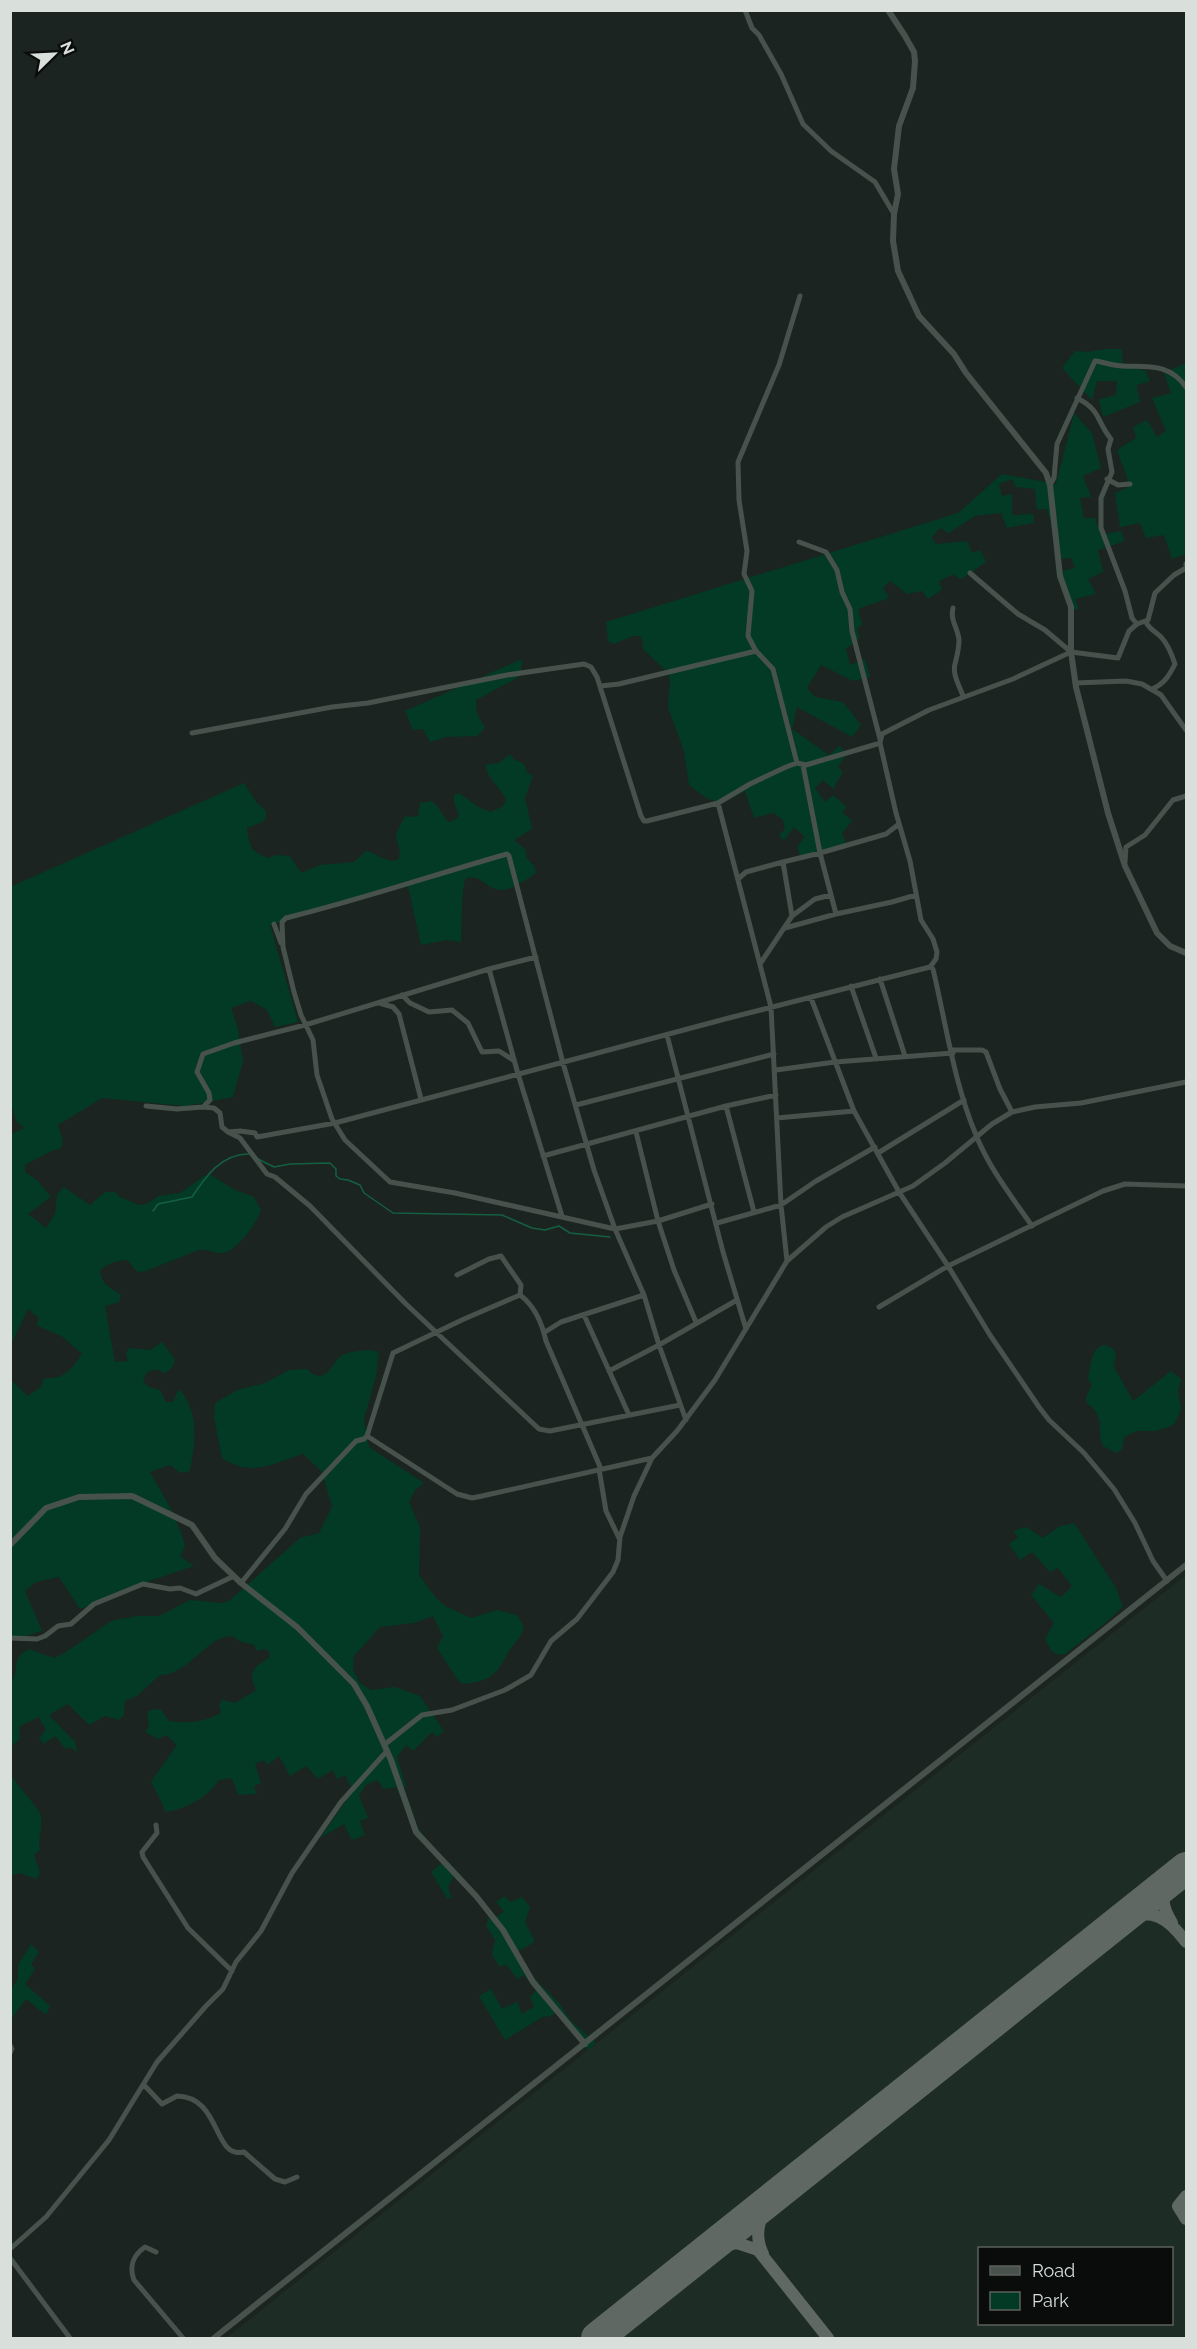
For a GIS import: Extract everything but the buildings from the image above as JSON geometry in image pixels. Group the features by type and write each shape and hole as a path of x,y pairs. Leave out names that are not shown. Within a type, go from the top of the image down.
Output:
{"street":[{"path":"745,10 752,28 759,35 781,74 803,124 831,151 875,182 894,214"},
{"path":"888,10 905,36 915,61 913,88 899,126 894,170 898,194 894,214 894,252 898,271 915,310 952,352 966,373 1044,468 1050,485 1060,576 1071,604 1071,652 1075,683 1105,804 1125,866 1157,933 1170,946 1186,953"},
{"path":"800,296 779,364 738,462 739,500 747,551 744,574 752,591 748,636 756,651 773,669 800,764 836,914"},
{"path":"1050,485 1054,478 1057,444 1095,361 1121,366 1154,366 1175,373 1186,387"},
{"path":"1077,398 1095,410 1111,439 1108,449 1112,472 1107,479 1101,498 1101,528 1125,591 1132,618 1137,624"},
{"path":"1107,479 1118,485 1130,484"},
{"path":"228,1132 240,1131 255,1133 257,1137 269,1137 335,1123 930,967 936,959 937,952 933,939 921,921 881,742 852,631 850,609 842,592 837,570 826,552 799,542"},
{"path":"1146,622 1155,593 1174,575 1186,568 1186,564"},
{"path":"970,573 1018,614 1045,630 1071,652"},
{"path":"953,608 952,620 959,642 958,657 954,666 963,696"},
{"path":"881,742 882,734 888,730 963,696 1015,678 1071,652 1118,658 1121,656 1125,636 1137,624 1146,622"},
{"path":"1146,622 1147,626 1162,638 1175,664 1160,686 1152,689"},
{"path":"601,686 619,684 756,651"},
{"path":"192,733 584,664 591,667 601,686 620,752 644,820 718,803 750,784 800,764 850,754 881,742"},
{"path":"1075,683 1126,681 1142,684 1161,695 1186,730"},
{"path":"1125,866 1126,847 1145,835 1173,800 1186,796"},
{"path":"718,803 771,1007 776,1070 781,1205 787,1261"},
{"path":"738,879 746,872 886,834 899,824"},
{"path":"283,948 282,922 286,918 342,904 507,854 510,858 563,1063 597,1179 615,1229 644,1295 686,1420"},
{"path":"783,862 792,916"},
{"path":"760,964 792,916 815,899 831,895"},
{"path":"784,928 916,895"},
{"path":"274,924 305,1025 313,1040 317,1075 335,1123 345,1140 390,1182 455,1193 615,1229 658,1221 712,1204"},
{"path":"203,1107 210,1100 197,1072 203,1054 234,1043 305,1025 536,957"},
{"path":"930,967 933,969 964,1100 976,1136 1000,1178 1032,1226"},
{"path":"489,969 514,1061 562,1216"},
{"path":"880,979 905,1056"},
{"path":"851,986 876,1058"},
{"path":"402,995 429,1012 452,1010 468,1023 482,1052 499,1051 514,1061"},
{"path":"811,998 854,1110 898,1192 1039,1407 1049,1420 1084,1453 1114,1489 1135,1522 1153,1561 1167,1581"},
{"path":"375,1004 384,1003 393,1006 399,1014 421,1099"},
{"path":"667,1035 680,1078 687,1117 746,1329"},
{"path":"776,1070 876,1058 982,1050 986,1052 1000,1089 1012,1112"},
{"path":"576,1105 774,1054"},
{"path":"10,2249 46,2217 109,2140 168,2049 223,1989 232,1971 261,1931 292,1873 341,1802 386,1748 422,1715 452,1710 505,1690 531,1675 551,1641 577,1619 613,1572 618,1560 620,1539 634,1496 652,1458 686,1420 715,1380 787,1261 834,1222 912,1185 976,1136 1012,1112 1035,1107 1081,1103 1186,1082"},
{"path":"543,1156 726,1106 776,1095"},
{"path":"717,1223 781,1205 816,1181 964,1100"},
{"path":"146,1106 177,1109 214,1108 220,1113 222,1127 240,1138 267,1174 310,1206 437,1333 539,1429 550,1431 680,1405"},
{"path":"726,1106 754,1212"},
{"path":"777,1118 854,1110"},
{"path":"636,1132 658,1221 674,1270 696,1322"},
{"path":"879,1307 948,1266 1103,1191 1122,1184 1186,1186"},
{"path":"457,1275 489,1259 501,1256 521,1285 520,1295"},
{"path":"241,1583 285,1529 306,1494 356,1442 367,1436 393,1353 520,1295"},
{"path":"520,1295 532,1306 545,1332 546,1341 600,1469 606,1511 620,1539"},
{"path":"545,1332 561,1322 644,1295"},
{"path":"609,1371 737,1300"},
{"path":"584,1315 629,1415"},
{"path":"367,1436 431,1479 464,1497 472,1498 652,1458"},
{"path":"10,1545 51,1506 79,1497 128,1495 189,1522 213,1555 241,1583 297,1627 352,1682 367,1707 386,1748 416,1832 482,1902 503,1930 533,1982 585,2044"},
{"path":"214,2338 1186,1565"},
{"path":"10,1638 37,1639 45,1636 58,1626 71,1623 94,1604 143,1584 170,1589 180,1588 196,1594 234,1576"},
{"path":"156,1825 157,1833 146,1845 142,1852 143,1857 188,1928 232,1971"},
{"path":"10,2045 12,2049 10,2053"},
{"path":"144,2085 162,2104 177,2096 196,2100 209,2113 224,2144 232,2151 244,2152 275,2179 285,2182 297,2177"},
{"path":"156,2252 145,2247 131,2265 130,2271 134,2280 183,2338"},
{"path":"10,2258 70,2338"}],"shaded area":[{"path":"1186,1575 1186,2338 226,2338"}],"green space":[{"path":"1122,349 1123,367 1145,370 1150,381 1137,385 1140,402 1103,417 1099,399 1116,395 1117,381 1097,381 1092,400 1062,368 1075,351"},
{"path":"1186,363 1186,554 1172,559 1164,535 1146,538 1140,523 1120,527 1115,493 1130,486 1117,450 1136,438 1133,427 1147,420 1157,437 1166,431 1152,398 1171,393 1164,373"},
{"path":"1074,413 1092,433 1101,468 1083,476 1091,497 1080,498 1084,518 1095,518 1101,535 1121,531 1125,541 1098,550 1103,572 1088,579 1096,594 1075,599 1079,609 1071,611 1056,572 1075,568 1071,558 1060,559 1047,509 1037,509 1035,489 1016,487 1012,479 999,484 1002,496 1012,494 1012,515 1034,514 1033,523 1007,528 1001,513 975,516 949,533 940,528 932,537 936,544 967,541 972,553 980,550 986,562 960,580 954,574 939,581 942,590 928,599 922,591 907,594 890,581 883,588 889,598 858,609 862,624 857,629 860,638 846,649 850,665 865,659 870,677 853,681 821,665 807,688 815,697 843,702 861,725 852,737 797,707 792,729 829,755 839,746 847,753 838,767 843,772 833,789 823,780 815,788 825,802 833,795 847,807 842,812 852,821 842,833 847,846 802,860 797,847 805,837 794,827 784,841 779,835 785,829 783,820 774,813 754,818 745,791 728,800 716,802 689,785 684,751 668,708 670,680 668,673 643,649 640,636 633,636 614,644 608,641 606,622 958,513 1002,474 1056,484"},
{"path":"522,659 521,672 517,678 476,700 477,713 485,728 477,736 446,737 430,742 423,729 413,730 405,711"},
{"path":"510,754 514,760 523,763 527,772 533,776 525,798 532,829 514,840 526,850 526,857 535,867 536,873 515,886 503,890 491,887 477,879 466,878 462,899 461,942 447,940 421,945 408,886 270,925 298,1022 275,1027 267,1010 251,1001 231,1008 238,1029 243,1061 233,1097 185,1106 102,1098 58,1125 63,1141 61,1148 25,1165 25,1172 37,1180 51,1197 28,1214 46,1228 55,1214 57,1195 64,1187 90,1205 105,1192 115,1192 120,1197 139,1205 147,1204 158,1196 180,1193 204,1176 211,1175 235,1190 254,1197 261,1210 246,1236 234,1248 223,1253 199,1250 143,1272 136,1271 127,1260 112,1263 100,1271 104,1282 121,1295 119,1302 105,1306 115,1362 128,1361 126,1354 129,1348 150,1350 162,1342 175,1359 169,1371 164,1373 152,1370 143,1380 147,1386 160,1390 166,1402 173,1402 178,1390 187,1400 194,1420 190,1471 180,1473 170,1465 150,1472 170,1507 182,1535 185,1547 180,1556 194,1566 117,1592 84,1608 79,1608 59,1577 36,1582 25,1591 42,1631 25,1636 11,1636 11,1380 28,1396 41,1387 44,1378 57,1377 67,1372 82,1354 63,1337 36,1325 39,1318 28,1309 11,1344 11,1134 24,1128 16,1121 11,1103 10,887 244,783 256,802 266,811 266,819 247,828 249,840 254,850 268,858 276,855 290,856 301,873 320,865 354,862 366,851 385,859 398,860 400,854 396,834 405,816 418,816 420,803 432,801 449,822 455,820 459,815 454,802 454,794 461,794 478,807 491,812 503,806 506,800 488,775 485,765 499,763"},
{"path":"1105,1345 1116,1353 1114,1367 1133,1401 1171,1371 1181,1379 1178,1392 1181,1409 1175,1423 1156,1431 1136,1431 1124,1437 1122,1449 1116,1453 1103,1446 1099,1420 1087,1403 1086,1397 1092,1385 1088,1379 1092,1358 1096,1349"},
{"path":"370,1350 379,1352 376,1376 364,1419 369,1447 424,1483 415,1490 409,1502 420,1527 419,1575 436,1598 447,1607 471,1618 497,1610 517,1615 524,1627 520,1637 496,1672 480,1681 463,1684 457,1679 437,1648 443,1636 433,1616 414,1623 380,1627 354,1656 353,1670 360,1683 371,1690 395,1687 420,1696 444,1731 437,1737 432,1732 413,1751 406,1745 397,1757 418,1828 497,1917 504,1911 496,1902 504,1896 511,1902 522,1897 530,1907 525,1922 535,1942 518,1951 534,1978 559,2003 571,2021 596,2043 588,2050 557,2013 548,2017 544,2016 505,2040 479,1996 491,1989 502,2009 517,2002 522,2014 534,2007 530,1997 536,1991 524,1975 517,1979 506,1964 500,1967 492,1955 495,1940 486,1926 490,1914 457,1876 453,1877 448,1887 452,1898 447,1898 431,1872 443,1862 416,1833 396,1787 384,1789 377,1780 366,1785 359,1795 368,1818 360,1821 365,1835 352,1840 344,1824 320,1838 353,1791 345,1775 337,1779 333,1770 318,1779 306,1766 290,1776 279,1756 267,1765 264,1760 255,1764 261,1783 254,1786 257,1794 238,1795 232,1778 219,1780 195,1802 165,1812 151,1782 177,1745 166,1735 158,1739 145,1732 149,1726 147,1712 154,1709 161,1710 169,1721 176,1722 196,1721 215,1716 221,1713 219,1706 222,1700 235,1703 256,1690 252,1679 253,1671 269,1658 270,1652 264,1649 257,1651 254,1645 239,1641 234,1637 225,1637 207,1647 180,1669 160,1675 137,1696 125,1701 124,1715 119,1720 105,1716 89,1725 68,1704 49,1715 75,1742 78,1753 70,1747 66,1749 55,1736 44,1744 39,1738 46,1730 39,1717 20,1726 19,1740 11,1746 11,1683 17,1660 23,1652 29,1649 54,1658 111,1621 137,1616 159,1616 190,1600 222,1603 230,1600 300,1538 319,1533 332,1507 322,1472 303,1454 253,1468 233,1464 222,1458 214,1417 215,1403 237,1390 265,1383 289,1370 307,1369 319,1376 323,1375 344,1354"},
{"path":"1074,1523 1116,1588 1123,1607 1065,1654 1058,1654 1050,1649 1045,1639 1054,1623 1031,1595 1039,1584 1061,1597 1072,1586 1058,1568 1050,1572 1032,1552 1020,1560 1009,1544 1018,1537 1013,1531 1026,1527 1043,1538 1060,1526"},
{"path":"11,1775 37,1808 41,1817 40,1850 34,1855 40,1873 36,1879 19,1873 11,1876"},
{"path":"31,1944 39,1952 31,1964 35,1969 25,1984 50,2006 46,2015 26,1999 11,2019 11,1989 18,1979 18,1965"}],"waterway":[{"path":"153,1211 158,1204 192,1197 203,1181 222,1162 239,1155 249,1154"},
{"path":"258,1159 274,1167 290,1164 330,1163 336,1169 336,1176 360,1185 364,1193 393,1213 502,1215 532,1228 545,1230 559,1226 570,1233 610,1237"}],"taxiway":[{"path":"1172,1923 1165,1910 1164,1895 1174,1878"},
{"path":"1123,1918 1143,1914 1159,1917 1173,1927 1186,1942"},
{"path":"763,2254 758,2230 762,2216 776,2196"},
{"path":"1186,2196 1178,2206 1186,2219"},
{"path":"711,2248 737,2243 758,2250 828,2338"}],"runway":[{"path":"597,2338 1186,1868"}]}
